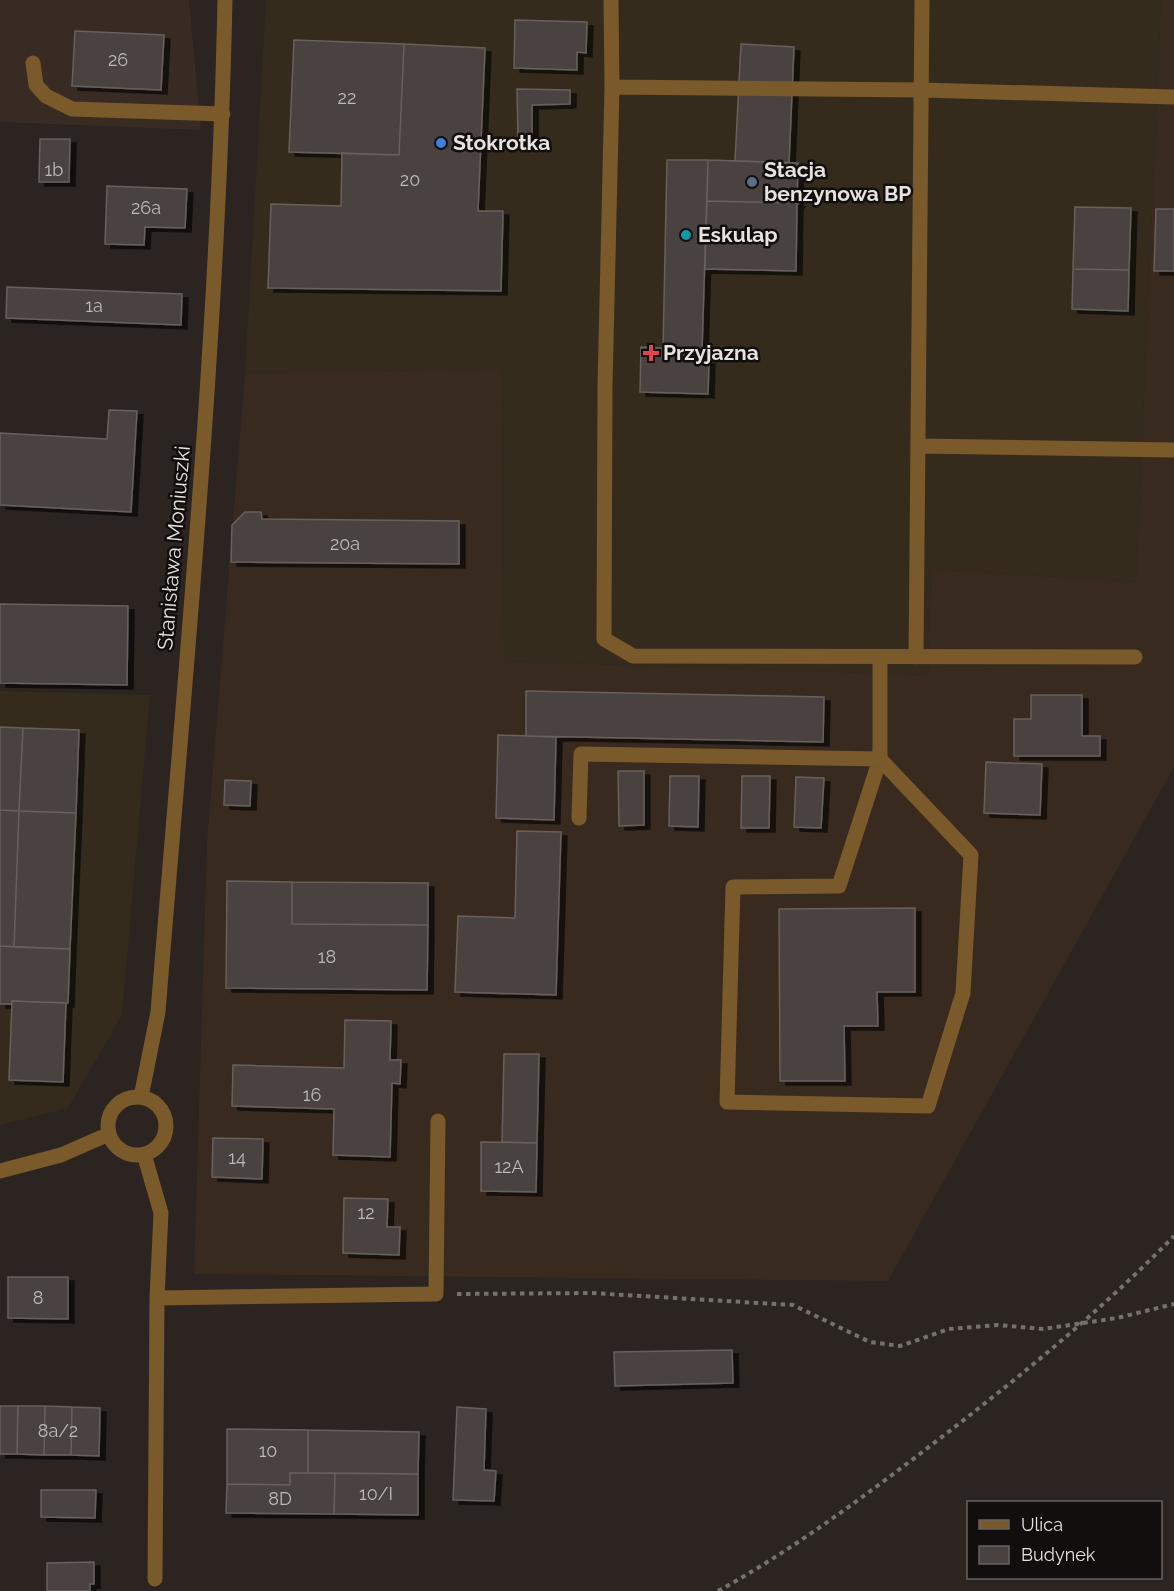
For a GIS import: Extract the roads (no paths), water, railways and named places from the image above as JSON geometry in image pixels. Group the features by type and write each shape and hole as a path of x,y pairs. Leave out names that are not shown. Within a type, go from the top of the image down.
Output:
{"street":[{"name":"Stanisława Moniuszki","path":"141,1097 159,1000 204,440 223,114 225,0"},
{"path":"611,0 612,87 604,386 604,639 633,656 1134,657"},
{"path":"916,657 922,0"},
{"path":"33,63 36,85 46,96 72,110 223,114"},
{"path":"612,87 922,90 1174,97"},
{"path":"918,446 1174,450"},
{"path":"579,818 581,754 880,759 971,855 963,993 928,1106 727,1102 733,887 838,886 880,759 880,657"},
{"path":"131,1097 141,1097 159,1106 167,1124 166,1134 153,1150 144,1154 127,1153 119,1149 109,1134 110,1115 123,1101 131,1097"},
{"path":"157,1298 436,1294 438,1121"},
{"path":"0,1171 61,1155 109,1134"},
{"path":"144,1154 161,1213 157,1298 154,1579"}],"place":[{"name":"Stokrotka","path":"441,143"},
{"name":"Stacja benzynowa BP","path":"752,182"},
{"name":"Eskulap","path":"686,235"},
{"name":"Przyjazna","path":"651,353"}]}
